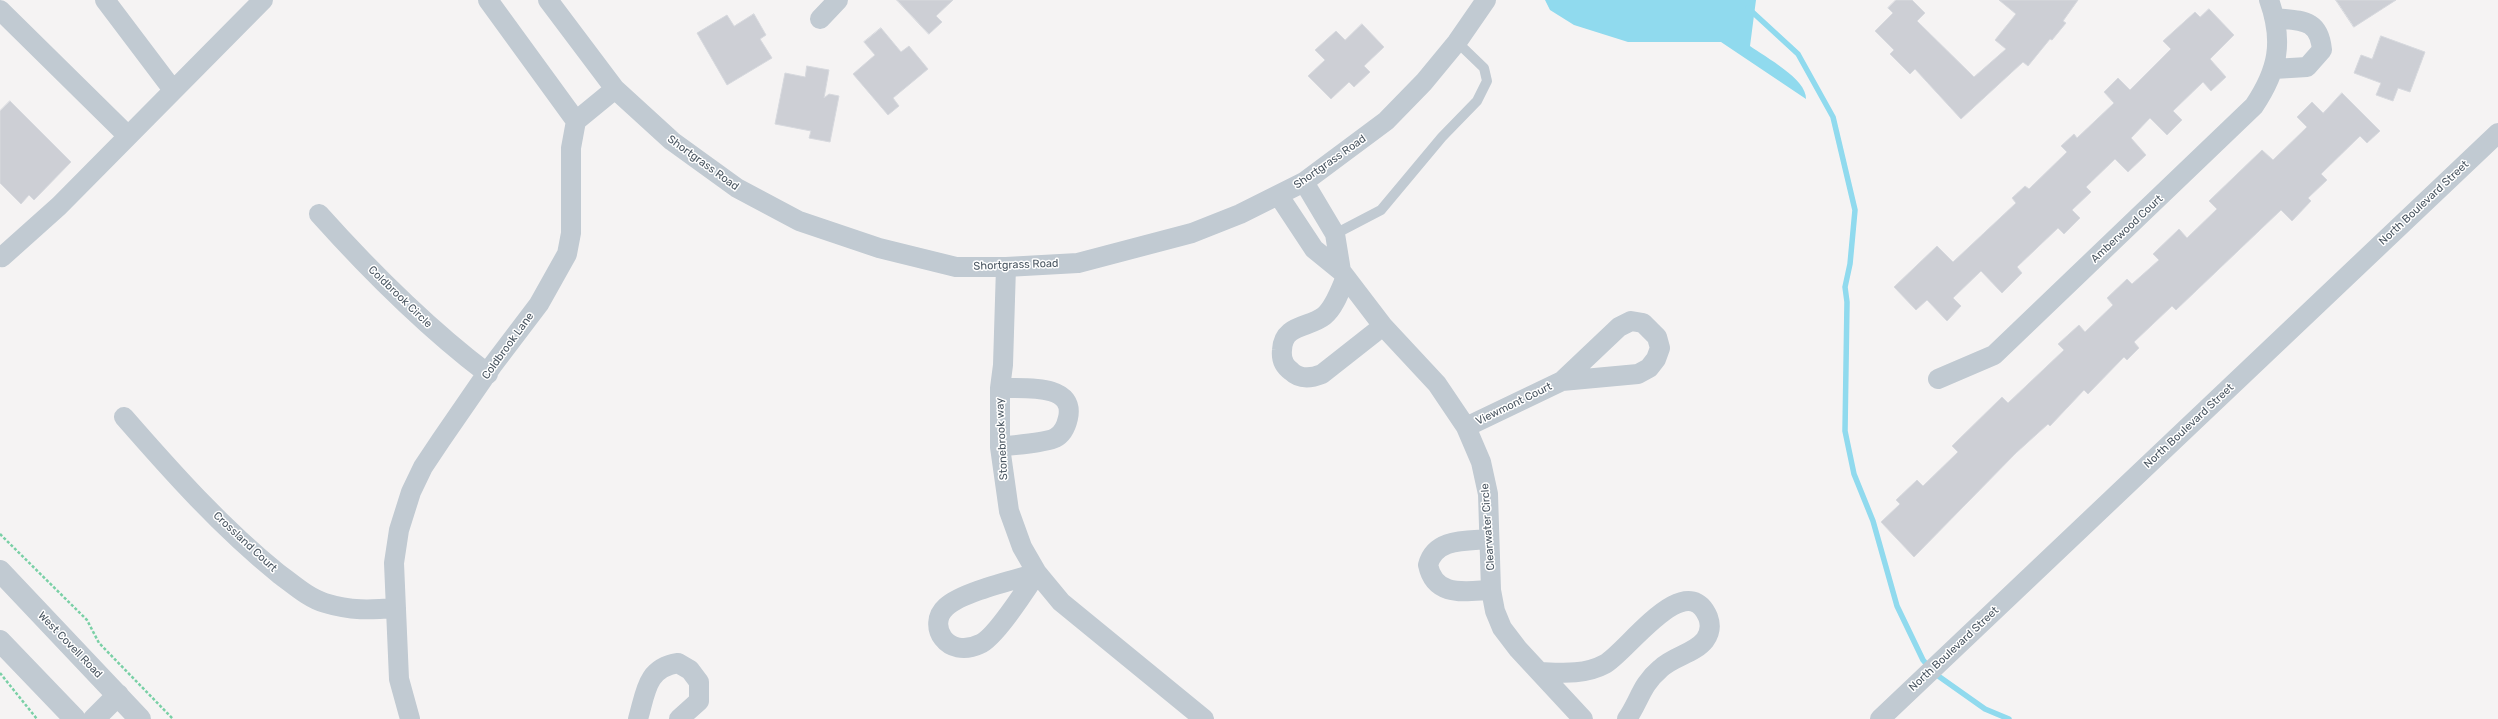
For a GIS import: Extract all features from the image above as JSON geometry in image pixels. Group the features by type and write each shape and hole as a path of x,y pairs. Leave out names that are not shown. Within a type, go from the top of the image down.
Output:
{"street":[{"path":"105,0 173,90"},
{"path":"0,256 2,257 59,206 263,0"},
{"path":"488,0 576,121 615,88"},
{"name":"Shortgrass Road","path":"548,0 615,88 672,141 738,188 799,221 879,248 956,267 1006,267 1078,263 1192,233 1240,214 1279,196 1304,182 1386,121 1424,82 1457,42 1486,0"},
{"path":"820,18 838,0"},
{"name":"Amberwood Court","path":"1938,379 1994,355 2235,126 2254,106 2274,69 2278,44 2275,18 2269,0"},
{"path":"0,10 128,136"},
{"path":"2274,69 2307,67 2315,61 2322,50 2321,36 2314,27 2306,21 2275,18"},
{"name":"Coldbrook Lane","path":"410,719 399,679 394,563 399,530 411,492 423,467 539,304 566,254 571,233 571,148 576,121"},
{"name":"North Boulevard Street","path":"1880,719 2498,133"},
{"name":"Clearwater Circle","path":"1304,182 1335,234 1343,275"},
{"name":"Clearwater Circle","path":"1279,196 1314,249 1343,275 1383,326 1437,384 1466,427 1482,462 1488,494 1491,590 1495,610 1502,628 1583,719"},
{"name":"Coldbrook Circle","path":"319,214 348,247 437,333 488,374"},
{"name":"Stonebrook way","path":"1006,267 1003,365 1000,388 1000,447 1009,511 1022,548 1037,573 1060,602 1204,719"},
{"path":"1343,275 1325,316 1291,330 1284,338 1281,356 1285,365 1300,377 1312,378 1322,374 1383,326"},
{"name":"Viewmont Court","path":"1466,427 1562,381"},
{"path":"1000,388 1050,390 1063,398 1068,415 1062,433 1054,439 1000,447"},
{"name":"Crossland Court","path":"124,417 168,466 256,555 296,587 323,603 358,611 396,608"},
{"path":"1489,539 1443,544 1435,550 1428,565 1430,576 1444,589 1491,590"},
{"name":"West Covell Road","path":"0,571 140,719"},
{"path":"1037,573 1018,603 982,644 968,649 958,649 950,646 943,639 940,631 939,619 945,608 958,599 1037,573"},
{"path":"1540,672 1575,673 1605,664 1667,608 1685,600 1695,602 1705,611 1708,618 1710,628 1706,639 1696,649 1679,656 1661,667 1649,679 1640,692 1627,719"},
{"path":"0,640 75,719"},
{"path":"638,719 649,681 664,665 678,663 690,670 699,682 699,701 679,719"},
{"path":"94,719 118,696"}],"lane":[{"path":"1335,234 1381,210 1442,137 1477,101 1487,81 1484,68 1457,42"}],"path":[{"path":"0,534 87,620 99,643 173,719"},
{"path":"0,674 37,719"}],"water":[{"path":"1545,0 1756,0 1750,46 1793,76 1804,91 1806,99 1721,42 1628,42 1574,25 1550,10"}],"building":[{"path":"897,0 953,0 936,16 942,22 929,34"},
{"path":"1896,0 1912,0 1925,13 1917,21 1974,77 2006,49 1995,40 2016,14 1999,0 2078,0 2063,21 2066,23 2052,40 2050,39 2028,66 2023,62 1961,119 1915,69 1910,74 1890,54 1894,50 1875,31 1893,13 1888,8"},
{"path":"2336,0 2396,0 2354,27"},
{"path":"2209,9 2234,35 2210,59 2226,77 2211,91 2203,82 2173,111 2182,120 2167,135 2150,118 2131,138 2146,155 2128,172 2115,159 2086,187 2091,192 2072,210 2080,218 2064,234 2058,228 2017,267 2022,273 2002,293 1981,271 1953,298 1961,306 1947,321 1927,300 1916,310 1894,287 1937,246 1953,262 2016,203 2012,198 2025,186 2029,189 2067,152 2061,146 2074,134 2077,138 2114,103 2104,92 2118,78 2130,90 2171,49 2163,41 2195,12 2200,17"},
{"path":"754,14 766,35 760,39 772,58 727,85 697,33 727,15 734,26"},
{"path":"1362,24 1384,47 1364,66 1370,72 1354,87 1349,82 1331,99 1308,76 1325,60 1315,50 1336,31 1345,40"},
{"path":"881,28 901,52 909,46 928,69 893,98 899,106 888,115 853,74 875,55 864,42"},
{"path":"2381,36 2425,52 2410,92 2398,88 2393,101 2376,95 2381,83 2354,73 2361,55 2372,59"},
{"path":"807,66 829,70 824,98 829,94 839,96 830,142 809,138 811,131 775,124 785,73 805,77"},
{"path":"2342,93 2380,131 2367,143 2360,136 2321,174 2327,180 2308,198 2311,201 2292,221 2281,210 2176,310 2172,306 2134,342 2139,348 2127,360 2124,357 2088,394 2084,390 2050,426 2048,424 2016,453 1914,557 1881,522 1900,504 1896,500 1917,480 1923,486 1958,452 1952,446 2002,397 2008,403 2064,350 2058,344 2079,325 2085,332 2113,305 2107,298 2127,279 2132,284 2159,260 2153,254 2179,229 2187,238 2217,209 2209,201 2262,150 2273,160 2307,127 2297,117 2312,102 2323,113"},
{"path":"10,101 71,162 34,200 29,195 21,204 0,183 0,111"}],"waterway":[{"path":"1748,8 1798,54 1833,117 1855,210 1850,264 1845,287 1847,302 1845,431 1854,474 1873,521 1897,606 1923,660 1934,673 1985,709 2009,719"}]}
